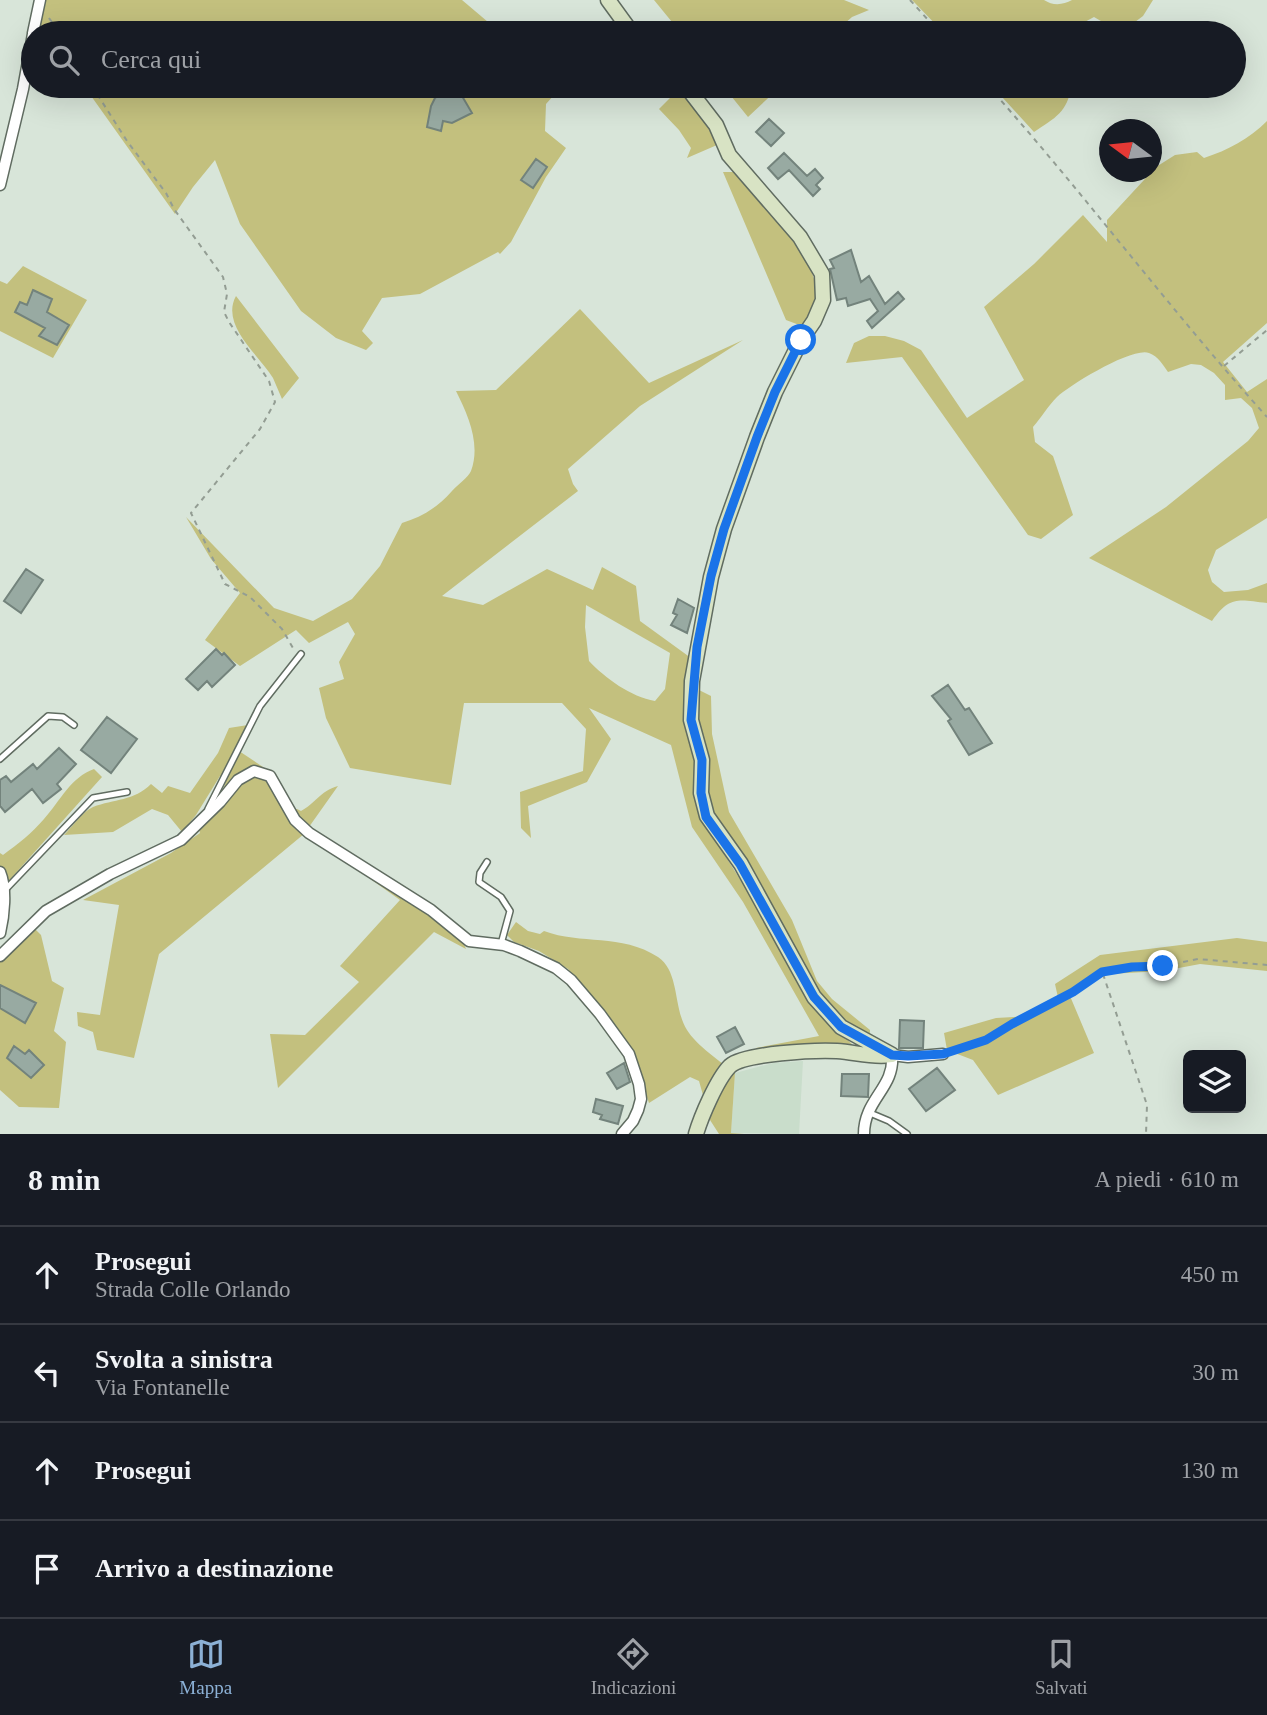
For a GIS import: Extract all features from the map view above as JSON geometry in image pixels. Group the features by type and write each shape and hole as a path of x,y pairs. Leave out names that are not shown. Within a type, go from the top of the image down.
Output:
{"street":[{"path":"36,21 40,0"},
{"path":"608,0 623,21"},
{"path":"0,185 21,97"},
{"path":"695,98 716,125 729,155 800,237 822,274 823,300 775,392 761,426 732,506 711,576 692,681 691,720 702,760 701,793 706,817 740,864 814,997 841,1027 892,1055"},
{"path":"0,956 46,911 110,874 181,840 220,802 238,780 254,771 263,772 270,776 295,820 309,833 431,911 470,941 500,944 536,957 571,980 629,1054 641,1099 634,1121 622,1134"},
{"path":"0,872 3,879 3,921 0,933"},
{"path":"696,1134 712,1097 729,1067 736,1062 780,1053 837,1051 882,1056 943,1054"},
{"path":"864,1134 867,1112 893,1070 892,1055"}],"lane":[{"path":"203,818 260,706 302,654"},
{"path":"0,760 48,716 63,717 74,725"},
{"path":"3,892 93,798 127,792"},
{"path":"487,862 480,873 480,882 501,897 510,912 500,944"},
{"path":"867,1112 890,1121 907,1134"}],"path":[{"path":"910,0 929,21"},
{"path":"100,98 223,277 227,294 225,312 229,322 269,381 275,402 260,429 191,513 225,584 250,597 282,629 293,648 290,655"},
{"path":"999,98 1037,140 1081,197 1267,417"},
{"path":"1223,367 1267,330"},
{"path":"943,1054 986,1040 1073,992 1102,972 1163,966 1198,959 1267,965"},
{"path":"1102,972 1147,1105 1146,1134"}],"shaded area":[{"path":"44,0 462,0 487,21 39,21"},
{"path":"654,0 844,0 869,10 848,21 671,21"},
{"path":"912,0 1044,0 1058,4 1072,0 1153,0 1143,16 1136,21 1101,21 1094,17 1087,21 932,21"},
{"path":"93,98 551,98 546,104 545,131 566,148 546,177 511,242 500,254 498,252 420,294 382,298 362,331 373,343 366,350 336,338 301,311 240,224 215,160 175,214"},
{"path":"670,98 689,98 709,127 717,145 687,158 691,148 679,130 659,109"},
{"path":"733,98 768,98 748,117"},
{"path":"1003,98 1068,98 1064,108 1054,118 1034,132"},
{"path":"1267,121 1267,323 1223,362 1247,392 1267,379 1267,518 1216,550 1208,570 1212,582 1224,592 1248,590 1267,583 1267,603 1236,601 1224,607 1212,621 1089,558 1166,507 1248,441 1259,428 1252,408 1241,398 1225,400 1225,385 1214,373 1201,365 1191,364 1168,372 1155,356 1141,353 1102,368 1057,397 1033,427 1035,442 1053,456 1073,515 1041,539 1028,535 902,357 846,363 854,343 869,336 885,336 904,341 921,350 967,418 1024,380 984,307 1034,264 1083,215 1107,242 1107,220 1142,182 1162,182 1162,163 1175,155 1197,152 1204,158 1238,143"},
{"path":"723,172 735,172 788,233 811,270 816,287 816,302 802,326 786,320"},
{"path":"23,266 87,300 53,358 0,331 0,281 7,284"},
{"path":"236,296 299,378 282,399 273,378 237,329 232,307"},
{"path":"580,309 649,383 743,340 640,406 568,469 578,491 442,596 483,605 547,569 593,590 602,567 636,586 640,621 691,658 710,832 822,1017 852,1044 846,1049 757,1053 756,1048 819,1036 743,902 692,827 671,745 589,708 611,739 587,782 528,806 531,838 521,828 520,792 583,771 586,729 562,703 464,703 451,785 350,768 326,718 319,688 344,679 339,662 355,634 348,622 309,643 296,630 240,666 205,640 240,593 211,559 186,517 274,608 313,621 352,599 380,566 402,523 435,507 468,476 474,461 474,440 469,420 456,391 496,390","holes":["586,605 670,653 665,689 655,701 628,691 589,661 585,627"]},
{"path":"695,688 711,696 712,734 729,812 792,920 817,981 832,999 870,1030 870,1034 866,1036 832,1012 811,982 715,814 709,800 708,779 697,727"},
{"path":"248,725 236,749 272,773 285,812 297,809 301,811 338,786 304,834 159,954 134,1058 97,1050 93,1032 78,1026 77,1012 100,1015 119,905 83,900 171,853 200,833 198,825 222,803 227,779 220,776 182,832 168,815 152,809 113,832 64,835 89,809 131,797 151,784 162,793 168,786 190,793 218,753 229,728"},
{"path":"94,769 102,777 5,885 0,869 0,853 3,855 30,834 72,784"},
{"path":"355,868 413,902 462,940 466,949 434,932 278,1088 270,1034 305,1035 359,982 340,966 400,900"},
{"path":"516,922 528,931 540,934 544,931 572,938 615,942 630,945 658,957 670,972 687,1030 702,1047 735,1073 731,1133 744,1134 719,1134 710,1120 699,1081 690,1077 649,1103 630,1047 568,969 539,951 514,942 507,935"},
{"path":"33,927 41,935 52,981 64,988 54,1031 66,1042 59,1108 19,1107 0,1090 0,960"},
{"path":"1237,938 1267,942 1267,971 1200,964 1163,971 1109,974 1108,970 1100,973 1070,996 1094,1053 998,1095 973,1060 947,1050 944,1033 996,1018 1031,1016 1059,1002 1055,984 1100,955"},
{"path":"803,1061 799,1134 731,1133 735,1073 773,1063"}],"building":[{"path":"435,98 463,98 472,113 452,123 443,121 441,131 427,127"},
{"path":"769,119 784,133 771,146 756,132"},
{"path":"784,153 807,176 815,169 823,178 816,185 820,189 813,196 789,170 778,179 768,168"},
{"path":"536,159 547,167 533,188 521,180"},
{"path":"851,250 861,282 869,276 885,304 898,292 904,299 872,328 867,321 878,311 870,299 848,306 846,298 837,300 830,269 834,268 830,260"},
{"path":"33,290 52,299 47,312 69,325 57,345 39,336 45,328 15,312 20,302 27,305"},
{"path":"26,569 43,580 21,613 4,601"},
{"path":"678,599 694,608 687,633 671,625 677,615 673,613"},
{"path":"216,649 235,665 212,687 207,681 198,690 186,679"},
{"path":"948,685 965,710 969,708 992,743 969,755 948,721 951,719 932,696"},
{"path":"107,717 137,739 111,773 81,750"},
{"path":"59,748 76,764 57,784 61,789 43,803 32,789 5,812 0,806 0,780 6,776 11,782 33,764 37,769"},
{"path":"0,985 36,1003 25,1023 0,1008"},
{"path":"900,1020 924,1021 923,1048 899,1048"},
{"path":"735,1027 744,1044 726,1053 717,1037"},
{"path":"14,1046 25,1054 29,1050 44,1065 31,1078 7,1058"},
{"path":"624,1063 630,1082 617,1089 607,1073"},
{"path":"937,1068 955,1090 926,1111 909,1089"},
{"path":"842,1074 869,1074 868,1097 841,1096"},
{"path":"596,1099 623,1106 618,1124 600,1119 602,1115 593,1112"}],"route":[{"path":"801,340 775,392 739,483 711,576 692,681 691,720 702,760 701,793 706,817 740,864 814,997 841,1027 892,1055 943,1054 986,1040 1045,1009 1102,972 1163,966"}]}
